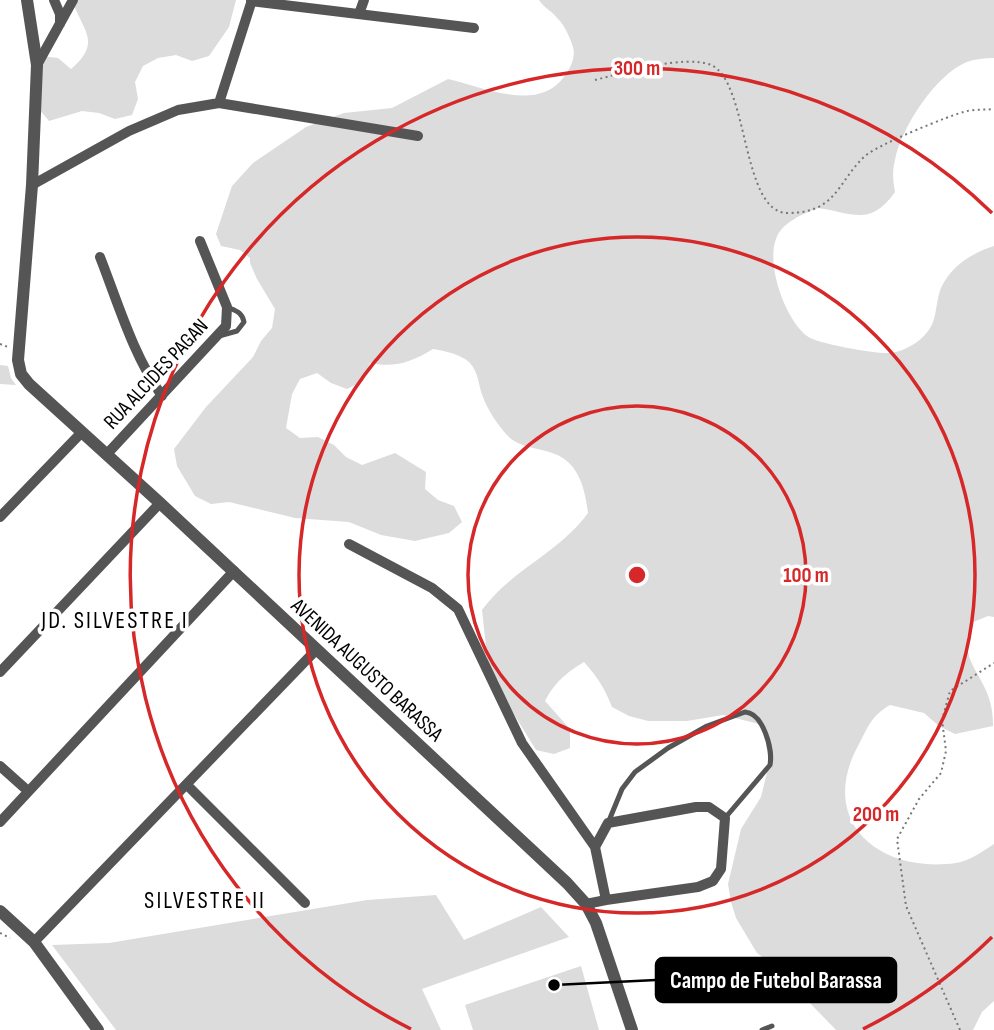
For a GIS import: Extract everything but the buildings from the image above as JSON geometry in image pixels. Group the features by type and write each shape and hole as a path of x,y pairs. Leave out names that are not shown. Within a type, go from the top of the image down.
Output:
{"street":[{"path":"27,0 37,65 32,185"},
{"path":"54,0 60,14 60,25"},
{"path":"37,65 73,0"},
{"path":"219,103 251,0 474,28"},
{"path":"359,14 364,0"},
{"path":"32,185 130,131 178,110 219,103 418,136"},
{"name":"AVENIDA AUGUSTO BARASSA","path":"32,185 18,360 21,374 567,883 586,904 596,923 632,1030"},
{"path":"200,241 227,312"},
{"path":"100,257 139,356 162,396"},
{"name":"RUA ALCIDES PAGAN","path":"107,454 219,336 226,326 227,312"},
{"path":"0,517 82,432"},
{"path":"0,672 160,503"},
{"path":"349,544 432,588 457,609 522,743 595,847 606,900"},
{"path":"0,822 233,571"},
{"path":"34,942 317,649"},
{"path":"0,766 28,790"},
{"path":"187,785 305,903"},
{"path":"586,904 698,887 713,881 721,869 726,818 709,807 696,807 608,823 595,847"},
{"path":"0,911 34,942 98,1030"}],"lane":[{"path":"219,336 237,331 244,322 243,316 238,312 227,312"},
{"path":"608,823 622,789 635,772 668,748 708,726 751,712 764,731 772,758 770,765 726,818"},
{"path":"762,1030 772,1026"}],"path":[{"path":"595,80 643,67 692,62 712,65 727,80 759,188 769,205 785,214 814,209 833,198 865,156 883,145 967,111 994,109"},
{"path":"960,1030 906,906 897,839 919,799 941,773 946,751 942,720 950,691 994,663"}],"shaded area":[{"path":"72,0 236,0 229,27 209,56 192,61 176,55 158,58 143,66 135,82 138,99 132,115 115,119 82,111 49,121 38,108 41,56 58,58 71,69 81,60 88,43 85,28"},
{"path":"539,0 994,0 994,58 970,61 955,68 932,90 904,133 893,168 895,192 886,203 869,214 860,215 818,208 812,210 783,228 776,239 774,250 776,277 785,305 807,336 847,348 890,353 911,346 928,332 941,288 950,273 978,252 994,246 994,617 988,616 971,623 967,640 971,661 989,698 993,726 955,734 939,726 924,713 890,705 874,718 858,746 847,773 845,798 851,819 863,837 881,851 903,860 928,864 956,863 971,858 994,844 994,1001 982,1012 973,1030 836,1030 772,964 757,953 736,918 728,884 741,829 761,797 770,760 770,741 759,724 723,715 687,721 648,721 629,716 612,707 600,683 584,662 562,678 545,701 570,729 570,748 554,754 536,750 504,698 499,682 488,665 482,610 507,584 576,527 588,513 586,500 580,480 562,457 520,444 506,434 487,407 475,370 465,359 433,349 403,363 370,363 363,381 347,389 331,383 317,373 300,379 292,394 286,428 300,438 318,437 362,465 395,453 426,472 425,489 438,500 454,506 462,522 449,533 415,541 381,535 349,522 295,518 229,502 211,504 195,496 177,466 174,449 206,407 253,357 272,328 275,309 257,279 250,258 240,250 221,246 216,234 232,186 253,163 306,127 344,113 392,108 448,79 525,96 540,94 553,88 568,70 574,51 563,25"},
{"path":"0,365 8,366 16,385 0,384"},
{"path":"436,895 464,940 541,907 569,937 422,989 441,1030 116,1030 52,945 109,943 367,900"},
{"path":"581,966 599,1030 473,1030 465,1005"}],"place":[{"name":"Campo de Futebol Barassa","path":"554,985"}],"district":[{"name":"JD. SILVESTRE I","path":"115,620"},
{"name":"SILVESTRE II","path":"205,900"}]}
